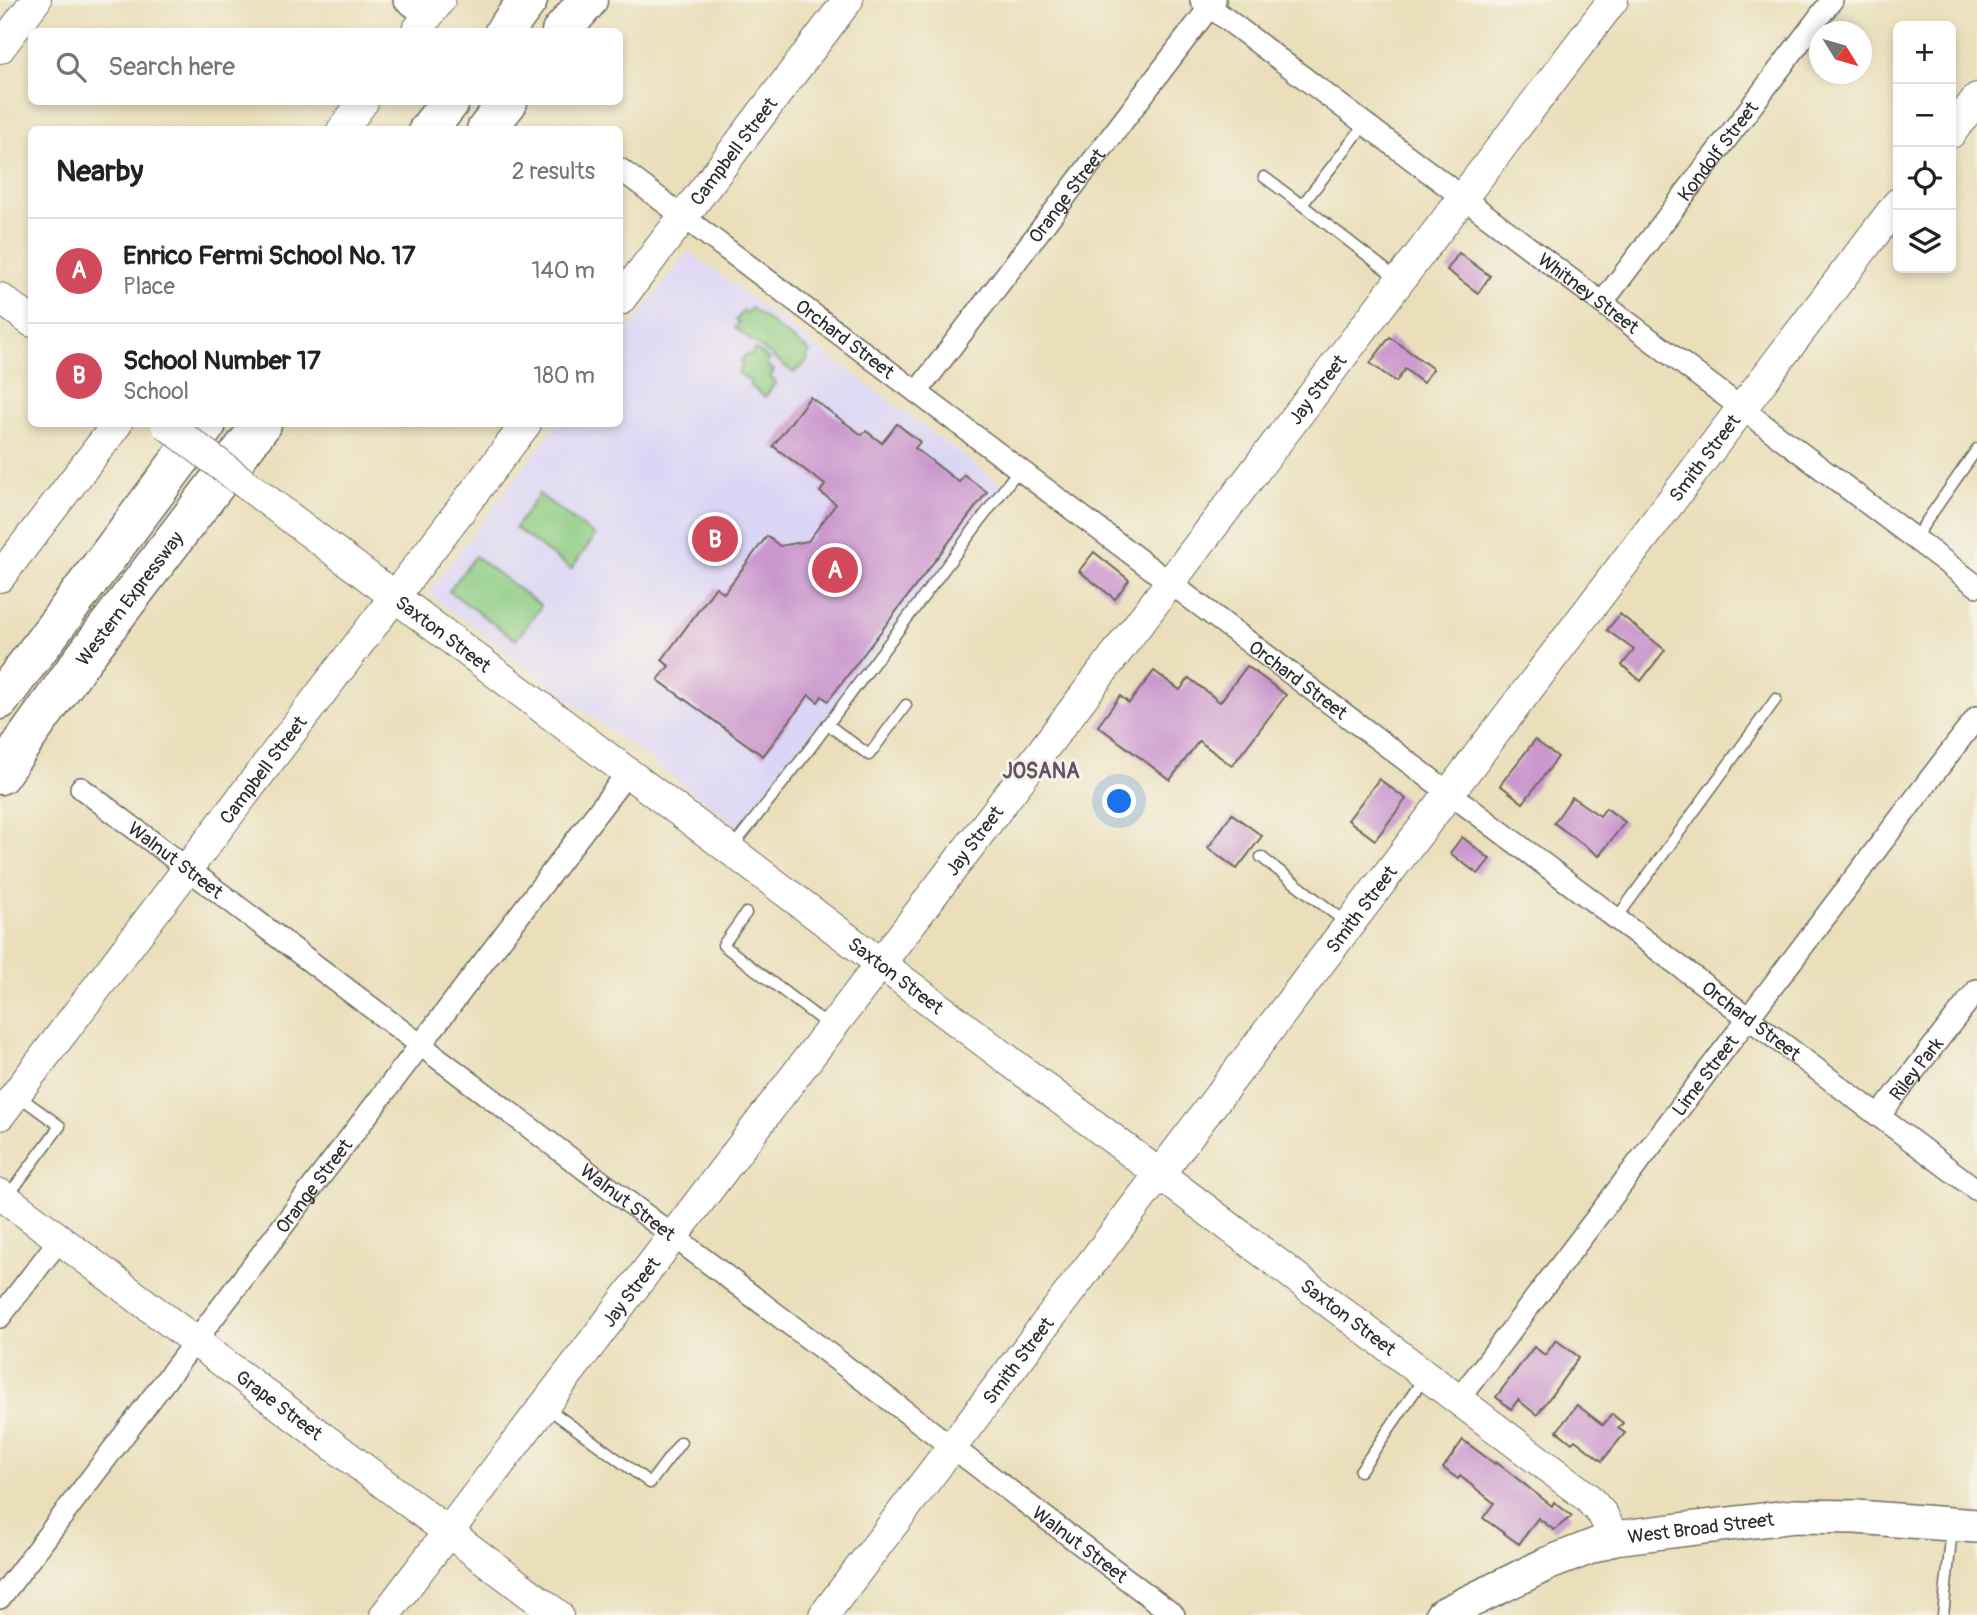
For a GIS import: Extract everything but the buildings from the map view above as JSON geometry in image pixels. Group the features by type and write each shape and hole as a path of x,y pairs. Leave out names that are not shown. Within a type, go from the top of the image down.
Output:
{"highway":[{"path":"485,28 503,0"},
{"path":"506,28 528,0"},
{"path":"564,28 587,0"},
{"path":"489,126 506,105"},
{"path":"0,700 205,427"},
{"name":"Western Expressway","path":"0,775 63,685 260,427"}],"main road":[{"name":"West Broad Street","path":"1442,1615 1547,1564 1614,1538 1795,1516 1965,1524"}],"street":[{"path":"0,48 36,0"},
{"name":"Campbell Street","path":"623,296 848,0"},
{"name":"Jay Street","path":"385,1615 1613,0"},
{"name":"Kondolf Street","path":"1602,303 1832,0"},
{"name":"Whitney Street","path":"1208,2 1462,198 1977,586"},
{"name":"Orange Street","path":"917,392 1208,2"},
{"path":"1956,126 1977,98"},
{"path":"345,126 361,105"},
{"name":"Orchard Street","path":"623,171 1977,1190"},
{"name":"Smith Street","path":"824,1615 1893,210"},
{"path":"0,298 28,319"},
{"path":"0,577 115,427"},
{"name":"Saxton Street","path":"170,427 1587,1497 1603,1515 1614,1538"},
{"name":"Campbell Street","path":"8,1105 524,427"},
{"name":"Lime Street","path":"1458,1400 1977,717"},
{"name":"Orange Street","path":"0,1598 628,772"},
{"name":"Walnut Street","path":"82,788 1174,1615"},
{"name":"Riley Park","path":"1879,1116 1977,990"},
{"name":"Grape Street","path":"3,1196 558,1615"},
{"path":"0,1317 60,1239"}],"lane":[{"path":"1301,205 1365,124"},
{"path":"1264,177 1399,281"},
{"path":"1914,539 1977,449"},
{"path":"730,850 1019,469"},
{"path":"1616,919 1776,699"},
{"path":"827,724 869,755 906,705"},
{"path":"1261,857 1348,924"},
{"path":"746,913 723,945 831,1028"},
{"path":"3,1196 60,1126 8,1105"},
{"path":"1360,1471 1425,1375"},
{"path":"544,1406 650,1483 681,1442"},
{"path":"1943,1615 1965,1524"}],"shaded area":[{"path":"688,251 1002,485 821,725 814,729 739,827 428,593 555,427 623,427 623,337"}],"green space":[{"path":"751,308 810,352 800,369 794,373 735,328 739,323 736,320 743,311 746,313"},
{"path":"755,349 769,359 766,365 774,371 770,377 776,382 765,397 738,373 743,364 740,362 746,354 750,356"},
{"path":"539,494 595,536 571,569 515,528"},
{"path":"475,556 541,606 516,640 449,591"}],"place":[{"name":"School Number 17","path":"715,539"},
{"name":"Enrico Fermi School No. 17","path":"835,570"}],"district":[{"name":"JOSANA","path":"1041,771"}]}
